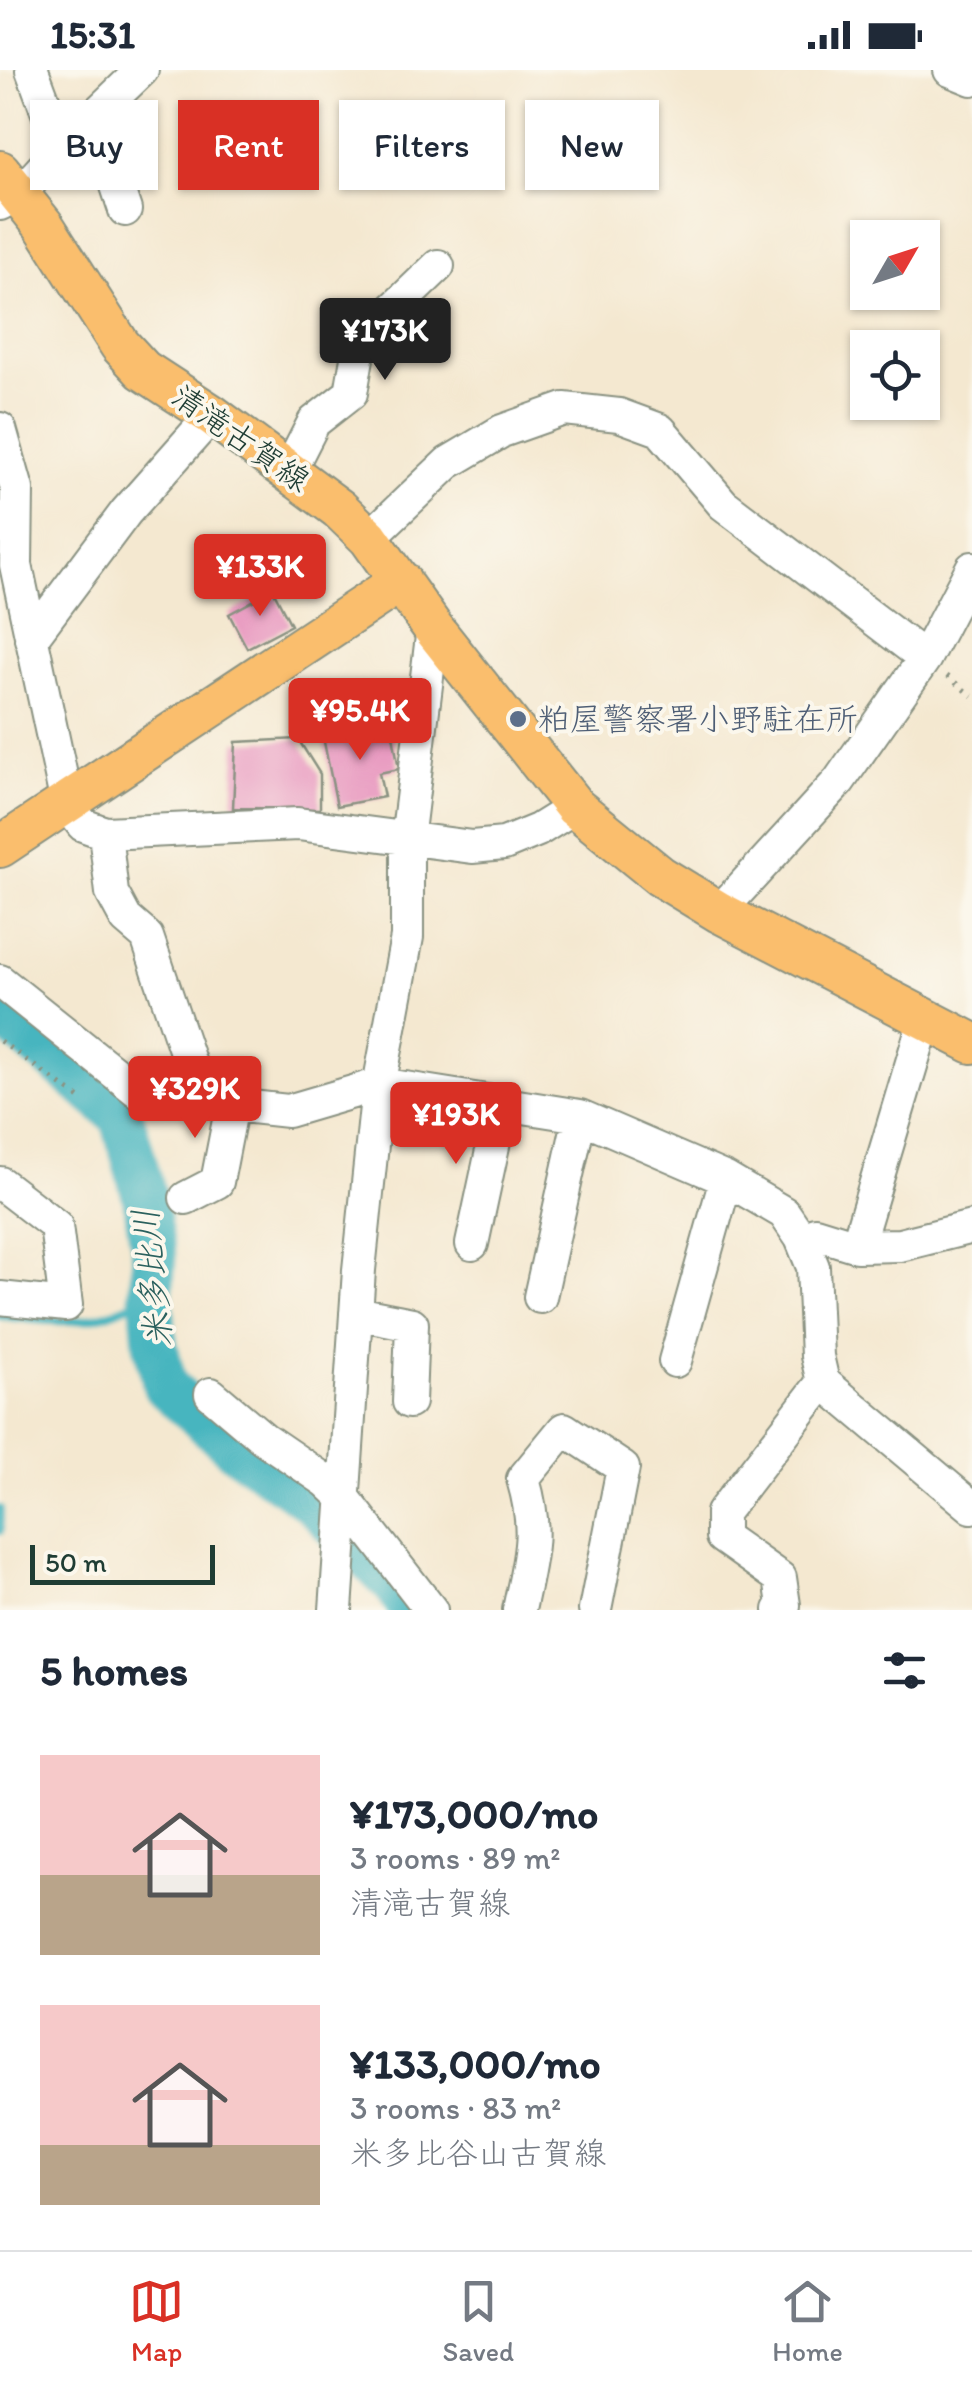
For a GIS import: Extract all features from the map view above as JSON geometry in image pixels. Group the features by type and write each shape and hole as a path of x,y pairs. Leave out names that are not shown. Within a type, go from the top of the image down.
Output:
{"main road":[{"name":"清滝古賀線","path":"7,189 44,226 120,346 143,370 212,414 289,471 369,538 433,628 575,807 660,876 718,912 972,1043"},
{"path":"0,848 401,581"}],"street":[{"path":"32,70 43,100"},
{"path":"111,100 142,70"},
{"path":"950,70 972,78"},
{"path":"7,189 30,172"},
{"path":"118,190 124,210"},
{"path":"289,471 314,422 351,393 360,342 438,266"},
{"path":"369,538 448,462 502,431 564,409 619,415 660,430 723,504 925,658"},
{"path":"30,639 126,512 212,414"},
{"path":"0,429 18,489 16,565 30,639 67,804 83,825 105,834 298,824 472,847 504,844 538,830 575,807"},
{"path":"718,912 838,781 925,658 972,568"},
{"path":"336,1610 356,1312 380,1084 407,937 407,840 433,628"},
{"path":"105,834 112,893 126,918 147,937 192,1073 232,1105 288,1111 380,1084 580,1116 726,1179 784,1213 801,1238 813,1267 817,1356 823,1382 972,1507"},
{"path":"0,981 150,1100 192,1073"},
{"path":"857,1246 925,1019"},
{"path":"472,1244 502,1104"},
{"path":"186,1198 218,1182 232,1105"},
{"path":"540,1297 580,1116"},
{"path":"675,1361 726,1179"},
{"path":"0,1183 56,1226 66,1305 0,1298"},
{"path":"801,1238 815,1233 857,1246 900,1245 972,1227"},
{"path":"356,1312 412,1324 409,1402"},
{"path":"780,1610 784,1605 780,1578 722,1537 722,1513 823,1382"},
{"path":"211,1394 262,1438 326,1481 432,1610"},
{"path":"519,1610 533,1543 533,1515 522,1478 564,1430 623,1468 595,1610"}],"path":[{"path":"0,1041 84,1102"}],"building":[{"path":"273,590 291,625 247,648 229,614"},
{"path":"391,724 399,769 379,773 384,797 337,806 323,737"},
{"path":"298,739 320,774 320,809 233,808 236,742"}],"waterway":[{"name":"米多比川","path":"0,1014 122,1117 144,1195 154,1255 151,1294 155,1343 165,1386 237,1450 310,1500 394,1584 413,1610"},
{"path":"0,1316 42,1321 95,1318 151,1294"},
{"path":"0,1509 0,1531"}],"place":[{"name":"粕屋警察署小野駐在所","path":"518,719"}]}
